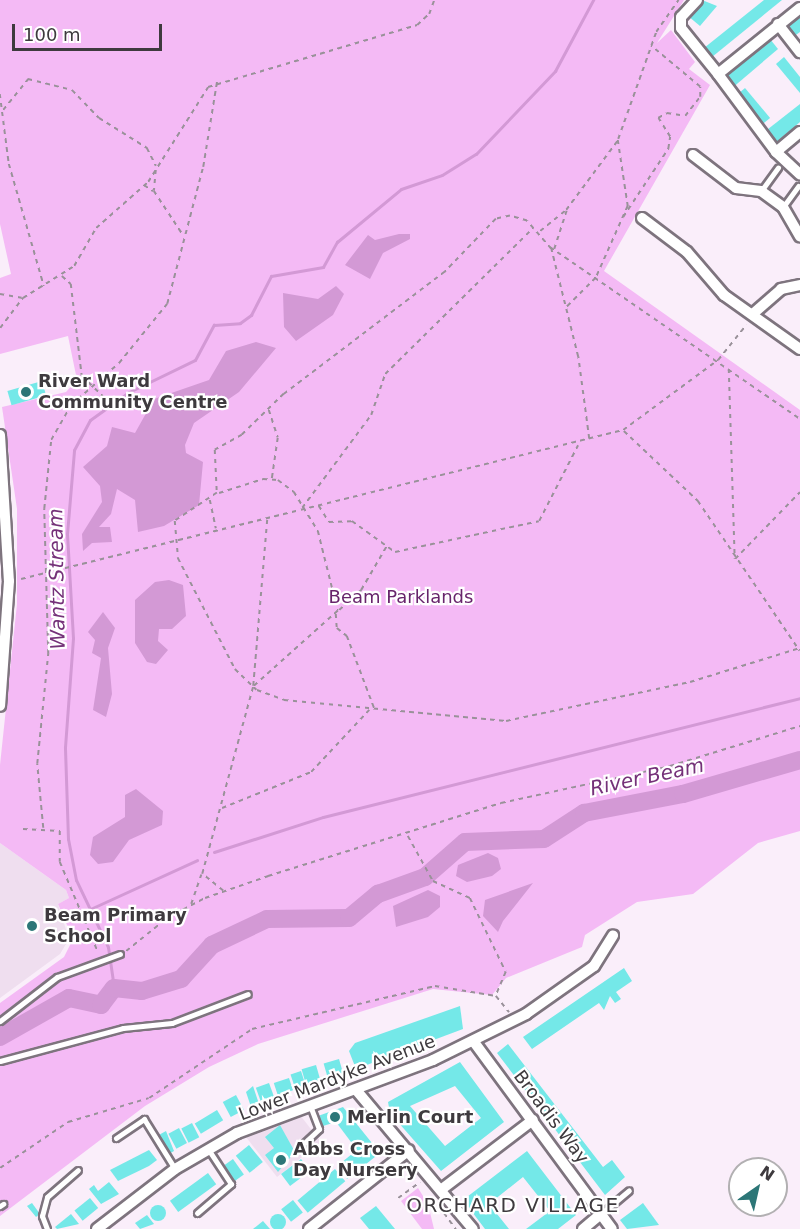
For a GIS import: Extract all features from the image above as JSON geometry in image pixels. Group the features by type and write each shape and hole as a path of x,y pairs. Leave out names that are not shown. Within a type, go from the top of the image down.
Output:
{"street":[{"path":"697,0 681,17 681,28 799,180"},
{"path":"718,74 800,8"},
{"path":"778,24 800,52"},
{"path":"776,152 800,132"},
{"path":"693,155 736,188 761,191 783,207 800,237"},
{"path":"642,218 687,252 724,295 755,312 800,349"},
{"path":"755,312 781,289 800,285"},
{"path":"0,435 9,581 0,706"},
{"name":"Lower Mardyke Avenue","path":"98,1229 175,1169 208,1149 309,1105 357,1091 474,1042 514,1020 594,966 613,936"},
{"name":"Broadis Way","path":"474,1042 612,1229"},
{"path":"357,1091 442,1189 473,1229"},
{"path":"442,1189 532,1120"},
{"path":"309,1229 409,1150"},
{"path":"583,1229 602,1213"}],"lane":[{"path":"761,191 778,168"},
{"path":"783,207 799,180"},
{"path":"0,1021 36,988 120,954"},
{"path":"0,1060 123,1028 172,1023 248,994"},
{"path":"303,1144 319,1129 309,1105"},
{"path":"116,1138 144,1119 175,1169"},
{"path":"197,1213 231,1184 208,1149"},
{"path":"48,1229 42,1216 47,1197 78,1170"},
{"path":"602,1213 629,1190"}],"path":[{"path":"0,328 23,298 61,276 96,228 144,185 217,81 407,29 425,20 434,0"},
{"path":"540,231 566,210 618,140 651,46 678,0"},
{"path":"623,217 668,149 670,137 658,118 667,113 685,116 700,97 700,87 651,46"},
{"path":"3,110 28,79 72,90 99,118 147,148 156,167 154,191"},
{"path":"43,828 37,764 48,654 47,574 51,440 71,405 133,348 167,304 217,81"},
{"path":"0,94 9,164 44,287"},
{"path":"566,308 596,278 628,206 618,140"},
{"path":"144,185 154,191 183,235"},
{"path":"554,250 566,210"},
{"path":"217,493 215,450 242,435 269,408 467,254 496,219 510,216 534,226 540,231 549,247 566,308 589,439"},
{"path":"302,508 371,415 385,374 534,226"},
{"path":"549,247 718,360 800,419"},
{"path":"61,276 71,284 82,376 103,396"},
{"path":"0,294 23,298"},
{"path":"9,581 86,565 177,538 318,504 579,445 589,439 623,430 718,360 755,312"},
{"path":"729,368 735,559"},
{"path":"269,408 278,438 272,479"},
{"path":"375,710 347,636 337,627 337,612 318,531 294,492 272,479 217,493 175,521 178,558 235,669 253,686 284,699 375,710 506,721 540,717 690,682 799,649 735,559 698,501 623,430"},
{"path":"318,504 329,522 352,521 395,552 539,521 579,445"},
{"path":"735,559 800,492"},
{"path":"209,500 216,530"},
{"path":"191,905 222,807 253,686 267,517"},
{"path":"253,686 361,590 386,546"},
{"path":"222,807 311,772 369,709"},
{"path":"120,954 191,905 224,891 556,787 670,766 800,726"},
{"path":"24,829 43,828 60,831 60,862 102,961"},
{"path":"408,835 433,881 470,898 506,972 495,996"},
{"path":"202,874 224,891"},
{"path":"0,1168 68,1122 148,1098 252,1029 285,1025 416,989 456,987 495,996 514,1020"},
{"path":"398,1198 420,1181"}],"shaded area":[{"path":"399,234 410,234 410,239 383,253 370,279 345,265 368,235 375,240"},
{"path":"336,286 344,294 333,315 296,341 284,327 283,293 318,299"},
{"path":"256,342 276,348 239,392 194,423 185,445 186,453 203,462 199,505 164,526 138,532 135,500 117,489 111,514 99,527 110,527 112,542 92,543 83,551 82,534 102,502 100,486 83,467 107,446 112,427 135,433 154,399 209,380 226,351"},
{"path":"169,580 183,585 186,616 172,629 159,629 158,641 168,650 156,664 147,662 135,643 135,600 155,582"},
{"path":"103,612 115,628 108,648 112,694 106,717 93,710 101,658 92,653 95,640 88,632"},
{"path":"136,789 163,811 162,825 129,840 113,862 98,864 90,855 93,837 125,817 125,795"},
{"name":"Beam Primary School","path":"0,843 66,890 69,898 58,904 69,939 60,954 0,998"},
{"path":"488,853 498,858 501,869 492,876 467,882 456,876 458,865"},
{"path":"533,883 503,921 498,932 483,916 485,900"},
{"path":"428,890 440,896 440,907 428,917 396,927 393,906"},
{"name":"Abbs Cross Day Nursery","path":"300,1115 321,1142 277,1177 246,1137"}],"green space":[{"name":"Beam Parklands","path":"0,0 684,0 657,43 671,30 695,62 689,69 710,85 604,271 800,410 800,831 758,843 693,894 637,902 585,935 582,947 506,978 492,995 433,989 258,1044 209,1067 145,1106 0,1216 0,1003 64,957 73,939 58,904 69,898 66,890 0,843 0,765 17,604 17,509 2,407 66,392 77,380 68,336 0,354 0,278 11,274 0,224"},
{"path":"418,1188 428,1204 434,1229 422,1229 401,1201"}],"building":[{"path":"702,0 717,6 700,26 688,16"},
{"path":"764,0 782,0 712,57 704,48"},
{"path":"800,13 800,32 793,37 784,26"},
{"path":"770,39 778,49 731,89 722,77"},
{"path":"784,57 800,77 800,93 776,64"},
{"path":"745,88 770,118 762,124 737,94"},
{"path":"800,104 800,122 773,145 763,133"},
{"name":"River Ward Community Centre","path":"42,381 46,395 12,405 7,391"},
{"path":"624,968 632,981 616,992 621,999 615,1003 610,996 604,1010 599,1003 532,1049 523,1037"},
{"path":"460,1006 463,1029 356,1069 349,1051 355,1043"},
{"path":"508,1044 603,1167 612,1160 625,1177 605,1195 497,1053"},
{"path":"339,1059 344,1076 329,1081 324,1063"},
{"path":"460,1062 504,1122 441,1171 390,1113 388,1102","holes":["455,1086 481,1118 445,1146 410,1106"]},
{"path":"316,1065 321,1082 307,1086 302,1069"},
{"path":"301,1071 306,1086 295,1090 291,1074"},
{"path":"289,1078 293,1090 278,1095 274,1083"},
{"path":"269,1083 274,1097 261,1102 256,1088"},
{"path":"253,1086 259,1104 251,1107 246,1092"},
{"path":"236,1095 244,1110 231,1117 223,1102"},
{"path":"343,1107 380,1153 347,1179 337,1166 357,1150 336,1122 323,1126 318,1116"},
{"path":"217,1110 223,1120 201,1134 195,1123"},
{"path":"192,1123 199,1137 189,1143 181,1128"},
{"path":"280,1125 295,1152 278,1172 265,1155 274,1148 265,1137"},
{"path":"179,1128 187,1143 176,1149 168,1134"},
{"path":"166,1131 174,1151 167,1155 157,1136"},
{"path":"249,1145 263,1162 250,1173 236,1156"},
{"path":"149,1150 157,1160 118,1181 110,1170"},
{"path":"527,1151 576,1215 558,1229 526,1229 550,1211 523,1177 489,1204 509,1229 485,1229 463,1200"},
{"path":"233,1159 244,1175 234,1181 223,1166"},
{"path":"301,1159 310,1171 290,1186 281,1174"},
{"path":"335,1169 345,1181 308,1213 297,1200"},
{"path":"208,1173 216,1184 178,1212 170,1201"},
{"path":"109,1182 119,1194 101,1204 89,1189 94,1185 98,1191"},
{"path":"90,1198 98,1208 83,1221 74,1211"},
{"path":"293,1200 303,1213 291,1222 281,1209"},
{"path":"32,1203 40,1214 36,1217 27,1206"},
{"path":"643,1203 659,1225 627,1229 620,1220"},
{"path":"158,1205 166,1213 158,1221 150,1213"},
{"path":"376,1206 395,1229 369,1229 360,1218"},
{"path":"71,1214 79,1224 57,1229 55,1227"},
{"path":"278,1214 284,1216 286,1222 284,1228 278,1230 272,1228 270,1222 272,1216"},
{"path":"147,1215 154,1224 140,1229 135,1223"},
{"path":"263,1221 270,1229 253,1229"}],"waterway":[{"name":"Wantz Stream","path":"114,988 108,947 76,880 68,839 65,747 73,638 67,534 74,450 90,420 129,392 195,360 214,325 240,323 251,315 271,276 323,267 337,242 401,189 442,175 476,154 555,71 593,0"},
{"path":"214,852 323,817 800,698"},
{"name":"River Beam","path":"0,1037 69,998 101,1005 114,988 142,991 181,979 212,945 267,919 349,918 378,894 425,877 465,842 544,839 584,813 683,794 800,760"},
{"path":"88,910 197,860"}],"place":[{"name":"River Ward Community Centre","path":"26,392"},
{"name":"Beam Primary School","path":"32,926"},
{"name":"Merlin Court","path":"335,1117"},
{"name":"Abbs Cross Day Nursery","path":"281,1160"}],"district":[{"name":"ORCHARD VILLAGE","path":"513,1205"}]}
